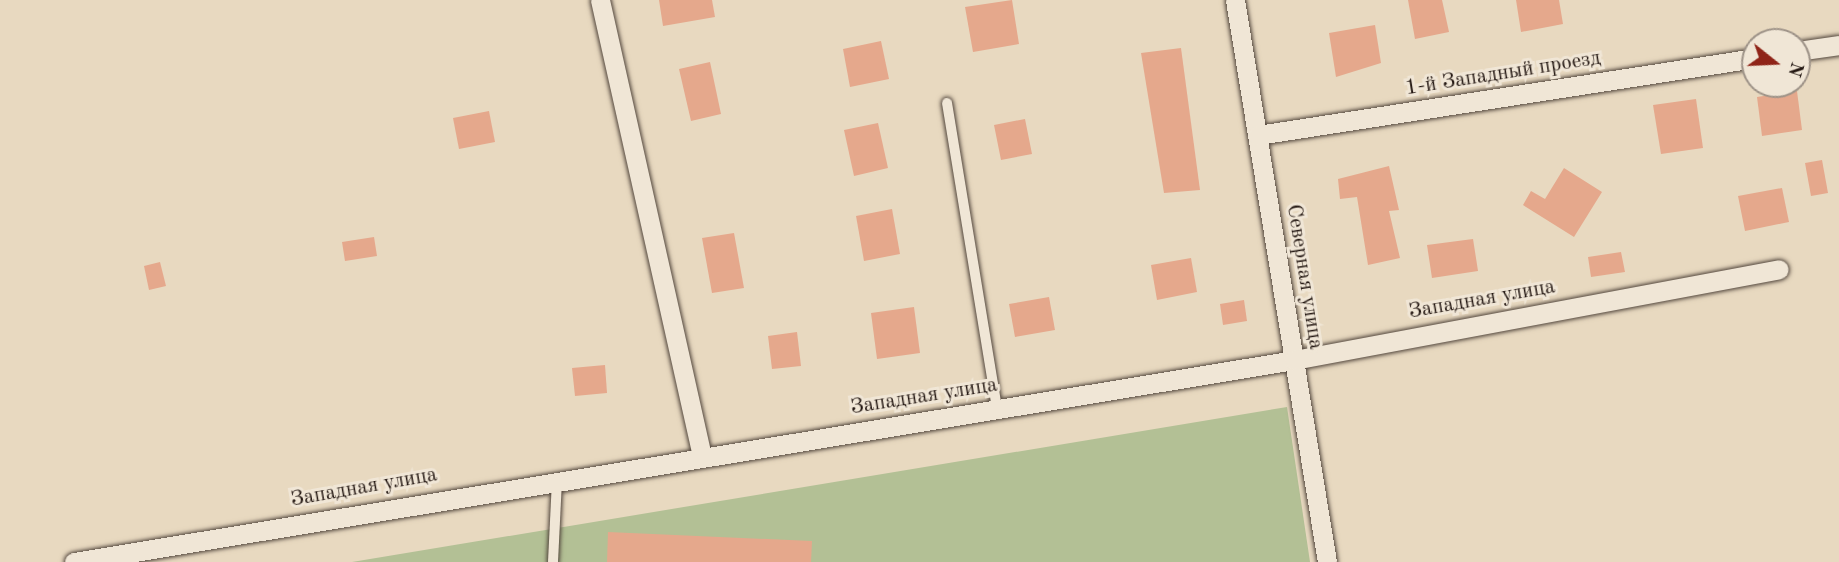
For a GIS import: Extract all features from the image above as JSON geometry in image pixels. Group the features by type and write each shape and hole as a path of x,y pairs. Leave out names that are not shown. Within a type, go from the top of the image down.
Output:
{"street":[{"path":"600,0 702,454"},
{"name":"Северная улица","path":"1236,0 1327,562"},
{"path":"1811,49 1839,45"},
{"name":"1-й Западный проезд","path":"1258,135 1741,60"},
{"name":"Западная улица","path":"74,562 557,477 1294,360 1779,269"}],"lane":[{"path":"947,103 997,408"},
{"path":"553,562 557,477"}],"green space":[{"path":"1287,407 1310,562 352,562"}],"building":[{"path":"659,0 712,0 715,17 663,26"},
{"path":"1012,0 1019,44 973,52 965,7"},
{"path":"1408,0 1442,0 1449,32 1415,39"},
{"path":"1516,0 1559,0 1563,24 1521,32"},
{"path":"1375,25 1381,63 1336,77 1329,33"},
{"path":"881,41 889,79 850,87 843,49"},
{"path":"1181,48 1200,190 1164,193 1141,53"},
{"path":"710,62 721,114 691,121 679,69"},
{"path":"1757,98 1798,98 1802,130 1762,136"},
{"path":"1696,99 1703,148 1661,154 1653,105"},
{"path":"489,111 495,142 459,149 453,118"},
{"path":"1025,119 1032,154 1001,160 994,125"},
{"path":"878,123 888,168 854,176 844,130"},
{"path":"1822,160 1828,193 1811,196 1805,163"},
{"path":"1389,166 1399,210 1389,211 1400,258 1368,265 1357,197 1340,199 1338,179"},
{"path":"1564,168 1602,192 1574,237 1523,205 1531,191 1545,199"},
{"path":"1782,188 1789,222 1745,231 1738,196"},
{"path":"892,209 900,254 864,261 856,216"},
{"path":"734,233 744,288 712,293 702,238"},
{"path":"374,237 377,256 345,261 342,242"},
{"path":"1473,239 1478,271 1432,278 1427,245"},
{"path":"1621,252 1625,272 1591,277 1588,257"},
{"path":"1191,258 1197,292 1157,300 1151,265"},
{"path":"160,262 166,286 149,290 144,266"},
{"path":"1049,297 1055,330 1015,337 1009,304"},
{"path":"1244,300 1247,321 1223,325 1220,304"},
{"path":"914,307 920,353 877,359 871,313"},
{"path":"797,332 801,366 772,369 768,336"},
{"path":"605,365 607,393 575,396 572,368"},
{"path":"608,532 812,541 811,562 607,562"}]}
